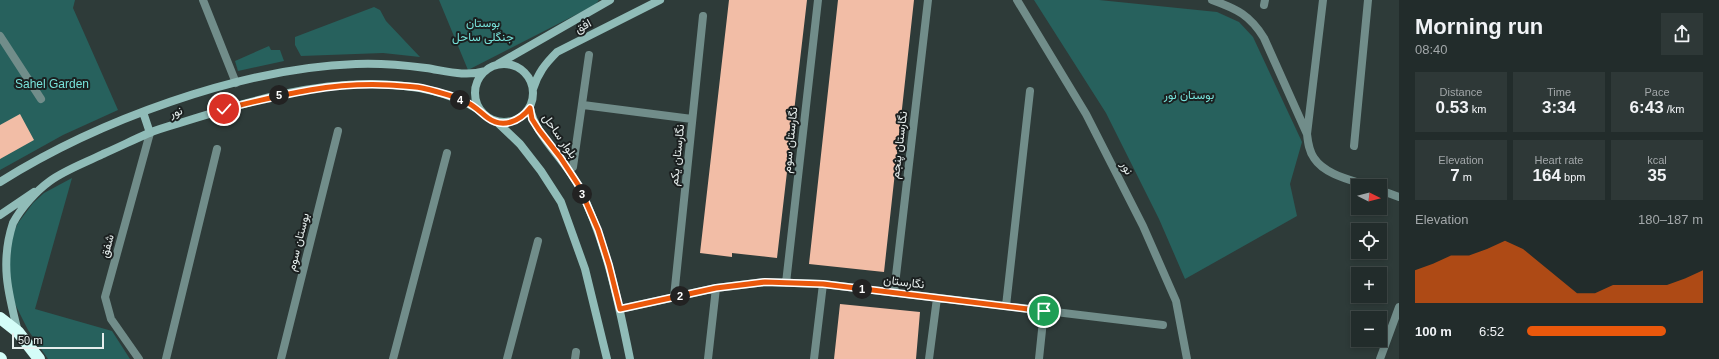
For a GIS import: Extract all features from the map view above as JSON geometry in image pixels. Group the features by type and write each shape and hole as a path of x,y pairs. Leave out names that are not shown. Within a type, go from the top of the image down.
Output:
{"highway":[{"path":"0,309 39,359"},
{"path":"0,318 18,332"}],"main road":[{"name":"افق","path":"489,69 610,0"},
{"name":"افق","path":"533,89 538,76 546,63 557,52 660,0"},
{"name":"نور","path":"0,182 70,142 143,112 217,87 290,71 357,64 388,64 425,68 466,75 489,69"},
{"path":"501,64 509,64 518,67 525,72 533,89 533,99 530,108 516,121 507,123 497,122 488,118 476,103 475,94 478,82 489,69 501,64"},
{"name":"نور","path":"18,332 3,278 6,242 13,223 22,210 50,180 150,133 224,109 294,91 338,85 371,84 422,88 467,103 481,111"},
{"name":"بلوار ساحل","path":"530,108 532,119 579,186 598,230 609,265 620,309 630,359"},
{"path":"143,112 150,133"},
{"path":"497,122 520,144 541,171 561,202 585,269 607,359"},
{"path":"0,215 50,180"}],"street":[{"path":"203,0 236,83"},
{"name":"نگارستان سوم","path":"786,283 818,0"},
{"name":"نگارستان پنجم","path":"894,293 928,0"},
{"name":"نور","path":"1017,0 1086,114 1143,226 1176,301 1186,359"},
{"path":"1212,0 1245,15 1256,25 1264,38 1307,134"},
{"path":"1323,0 1307,134 1309,148 1315,159 1324,168 1352,179"},
{"path":"1354,146 1368,0"},
{"name":"نگارستان یکم","path":"674,297 703,16"},
{"path":"0,36 41,99"},
{"path":"573,167 589,55"},
{"path":"1006,306 1030,91"},
{"path":"583,105 692,120"},
{"name":"بوستان سوم","path":"281,359 338,131"},
{"name":"شفق","path":"139,359 111,319 105,297 150,133"},
{"path":"166,359 217,149"},
{"path":"393,359 447,153"},
{"path":"1387,193 1399,197"},
{"path":"506,359 538,241"},
{"name":"نگارستان","path":"620,309 716,288 765,282 823,284 1163,325"},
{"path":"814,359 823,284"},
{"path":"708,359 716,288"},
{"path":"930,359 937,298"},
{"path":"1380,359 1399,307"},
{"path":"1039,359 1044,311"}],"green space":[{"name":"Sahel Garden","path":"0,0 75,0 73,8 118,110 63,135 0,170"},
{"name":"بوستان جنگلی ساحل","path":"439,0 599,0 595,5 468,70"},
{"name":"بوستان نور","path":"1034,0 1099,0 1217,12 1239,22 1253,37 1302,142 1290,184 1297,216 1185,279 1159,219 1106,113"},
{"path":"374,7 380,10 386,21 420,57 383,53 301,56 295,45 295,37"},
{"path":"269,46 271,50 280,50 284,61 238,71 235,61"},
{"path":"72,178 35,309 112,331 130,359 48,359 28,330 15,304 9,282 11,238 18,223 33,203 44,193"}],"building":[{"path":"729,0 807,0 777,258 732,253 732,257 700,253"},
{"path":"838,0 914,0 884,272 809,264"},
{"path":"20,114 34,140 0,159 0,125"},
{"path":"840,304 920,312 916,359 834,359"}],"route":[{"path":"224,109 294,91 338,85 371,84 422,88 467,103 481,111 488,118 497,122 507,123 516,121 530,108 532,119 579,186 598,230 609,265 620,309 716,288 765,282 823,284 1044,311"}]}
